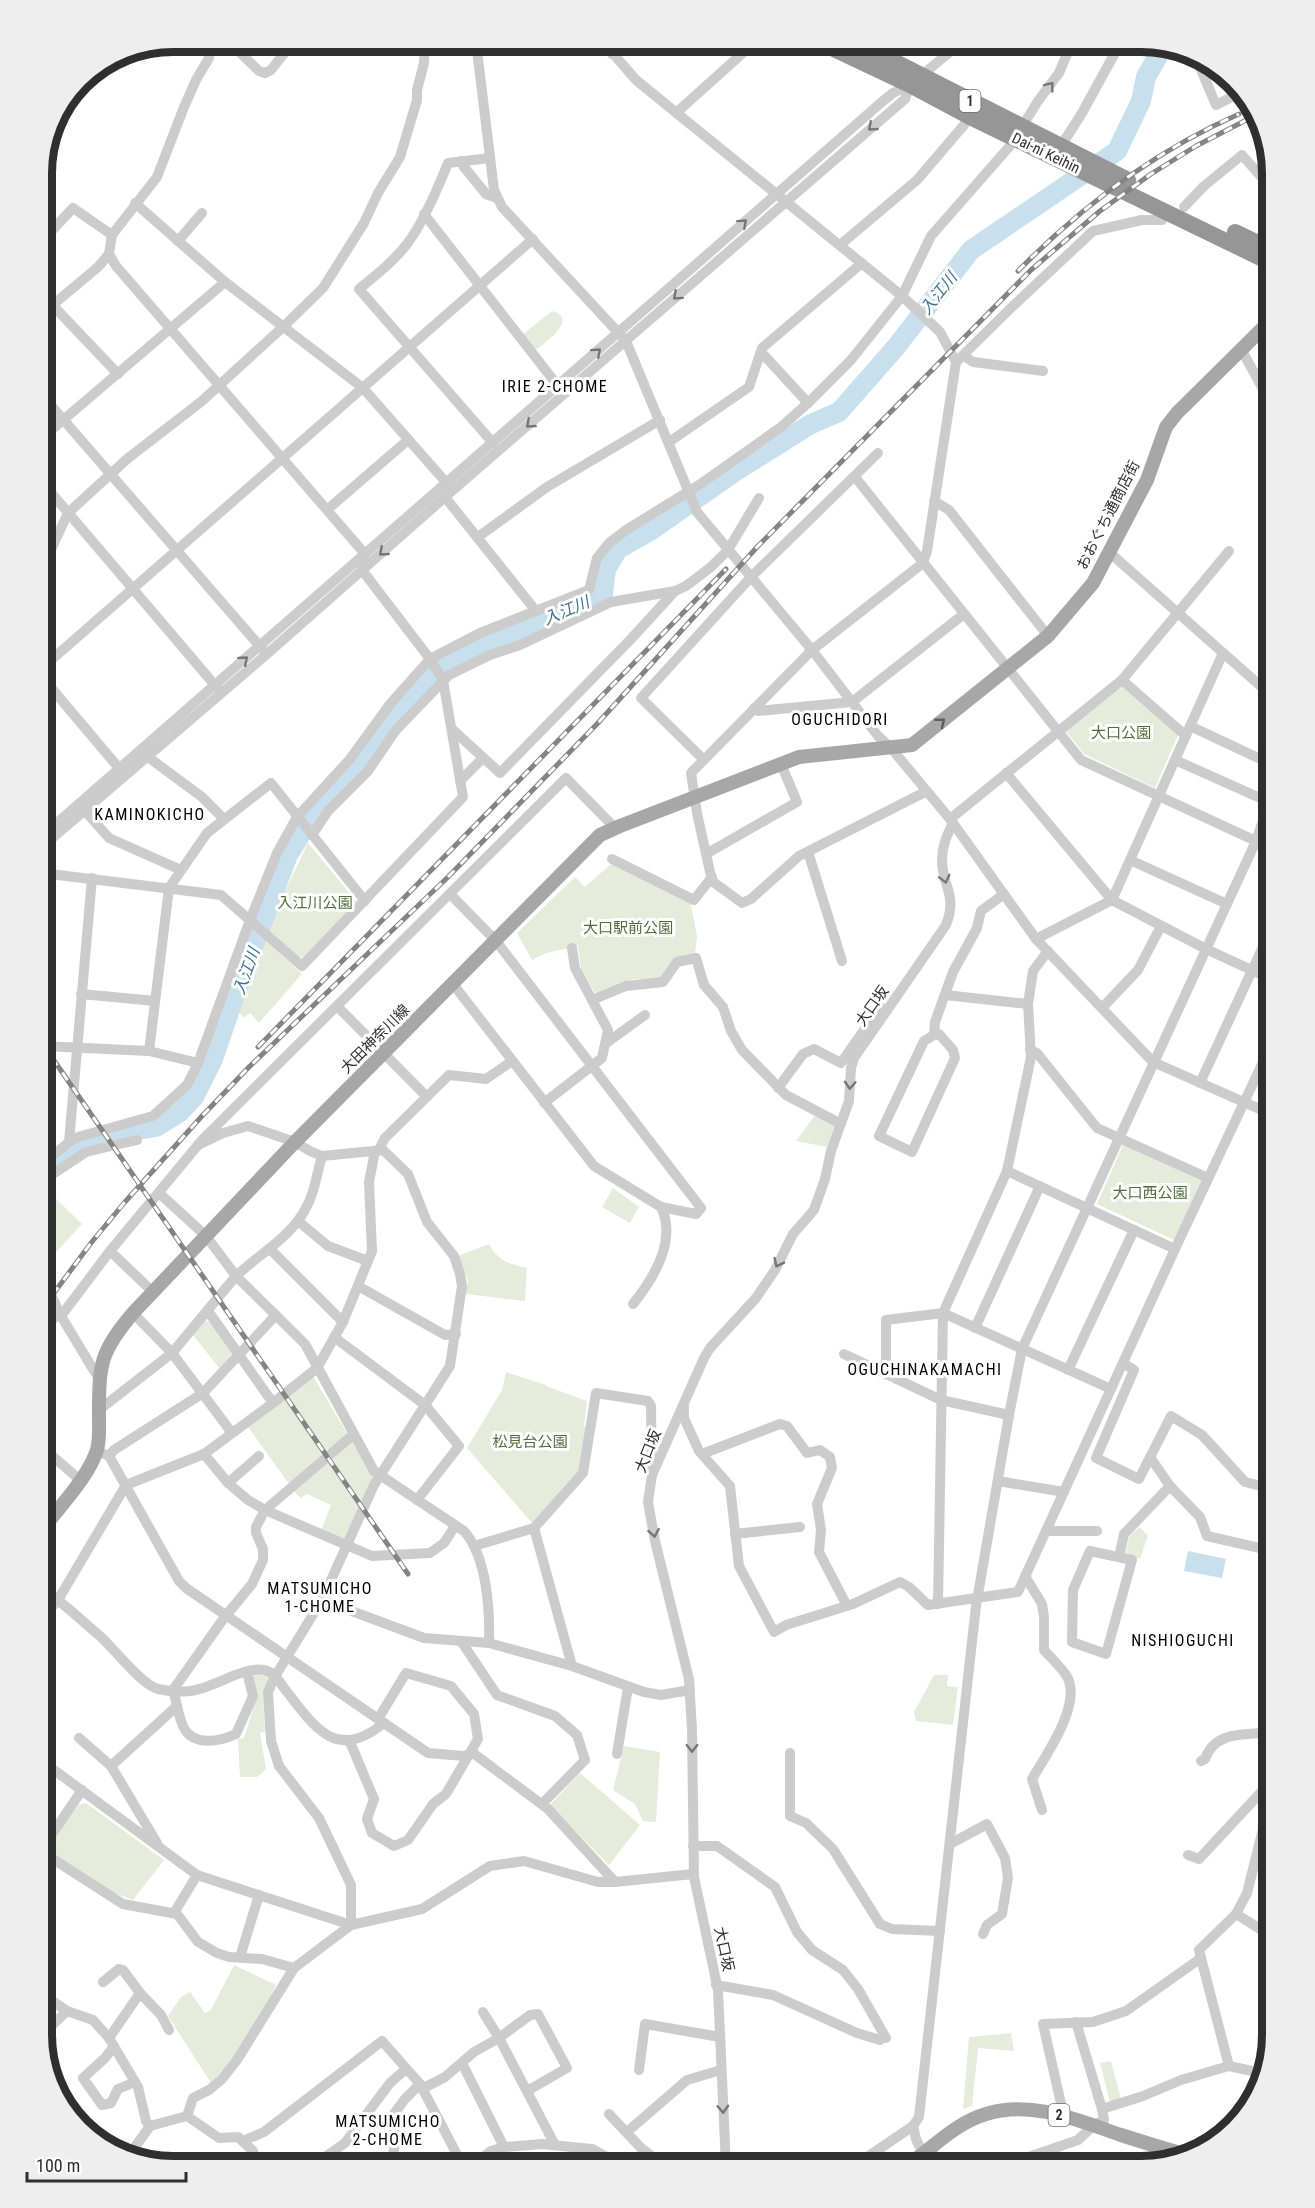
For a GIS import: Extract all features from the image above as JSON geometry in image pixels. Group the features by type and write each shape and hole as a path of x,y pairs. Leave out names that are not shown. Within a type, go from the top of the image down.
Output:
{"highway":[{"name":"Dai-ni Keihin","path":"846,53 915,80 1107,176 1166,211 1262,259"},
{"name":"Dai-ni Keihin","path":"873,53 968,116 1060,146 1079,162"},
{"name":"Dai-ni Keihin","path":"1107,176 1184,207 1262,245"}],"main road":[{"name":"おおぐち通商店街","path":"891,748 912,745 1048,636 1093,583 1147,480 1166,427 1177,413 1262,329"},
{"name":"大田神奈川線","path":"52,1516 103,1453 99,1379 102,1360 115,1334 295,1142 600,835 799,757 891,748"},
{"name":"2","path":"920,2156 965,2123 987,2114 1018,2109 1065,2116 1172,2151"}],"street":[{"path":"239,52 259,72 265,73 271,70 285,52"},
{"path":"53,546 68,513 127,459 190,412 323,288 364,223 400,157 417,100 425,52"},
{"path":"478,52 494,190 497,198 502,207 623,336 696,509 812,650 878,736 891,748 951,821 1036,939 1153,1062 1262,1110"},
{"path":"676,113 743,53"},
{"path":"53,828 123,772 263,650 362,570 448,490 623,336 775,195 893,93 915,80 949,53"},
{"path":"52,1156 78,1137 153,1116 187,1085 198,1063 277,853 299,819 350,759 390,704 431,661 480,633 589,590 597,558 609,543 690,494 699,485 781,427 808,403 851,360 902,296 931,236 1009,147 1038,101 1059,74 1068,53"},
{"path":"1060,146 1082,113 1116,53"},
{"path":"612,54 636,80 930,320 960,359 1043,371"},
{"path":"118,374 54,304 98,267 109,254 112,235 157,177 192,89 209,58"},
{"path":"1200,68 1216,105 1234,96"},
{"path":"263,650 365,554 448,490 493,443 558,386 623,336 785,203 905,99 915,80"},
{"path":"840,245 918,180 964,125 968,116"},
{"path":"1184,207 1204,186 1242,155 1262,178"},
{"path":"490,158 448,164 409,241 359,289 493,443"},
{"path":"461,161 486,194 497,198"},
{"path":"135,203 225,282 363,388 448,490 478,537 536,611"},
{"path":"53,229 73,208 112,235"},
{"path":"927,791 800,856 751,899 742,903 712,881 691,773 812,650 923,563 960,359 1012,306 1093,231 1142,220 1162,220 1166,211"},
{"path":"178,241 202,213"},
{"path":"424,214 558,386"},
{"path":"53,659 533,239"},
{"path":"109,254 116,266 365,554"},
{"path":"669,442 749,387 762,348 862,263"},
{"path":"53,429 225,282"},
{"path":"1241,349 1262,387"},
{"path":"761,352 808,403"},
{"path":"53,407 263,650"},
{"path":"478,537 547,487 660,420"},
{"path":"328,509 408,440"},
{"path":"703,759 641,698 751,577 878,453"},
{"path":"855,477 1081,760 1262,844"},
{"path":"53,495 218,689"},
{"path":"312,835 328,811 368,771 396,730 449,675 490,654 520,645 611,602 675,591 686,586 711,567 728,550 759,498"},
{"path":"934,501 949,510 1048,636"},
{"path":"951,821 1006,772 1122,680 1229,551"},
{"path":"1109,552 1260,685"},
{"path":"53,874 221,895 302,966 462,797 453,730 443,680 362,570 365,554"},
{"path":"453,730 482,759 500,773 632,639 675,591"},
{"path":"754,708 758,711 852,702 964,614"},
{"path":"1036,939 1112,900 1223,653"},
{"path":"1122,680 1188,731 1262,761"},
{"path":"53,838 85,811 123,772 148,757 218,689"},
{"path":"53,690 123,772"},
{"path":"148,757 202,797 225,819"},
{"path":"460,782 482,759"},
{"path":"1175,760 1262,794"},
{"path":"706,854 797,802 781,764"},
{"path":"1006,772 1112,900 1206,949 1262,975"},
{"path":"52,1322 198,1145 566,778 615,828"},
{"path":"149,1051 168,888 207,833 271,783 365,901"},
{"path":"85,811 109,837 181,870"},
{"name":"大口坂","path":"725,2156 716,1985 693,1874 690,1690 653,1532 648,1502 652,1475 710,1348 756,1298 775,1270 793,1234 814,1210 849,1101 851,1068 855,1058 946,925 952,907 942,859 945,838 951,821"},
{"path":"869,2156 913,2126 919,2117 978,1597 1022,1350 1256,841 1262,823"},
{"path":"807,852 842,961"},
{"path":"612,859 694,900 712,877"},
{"path":"1130,860 1227,904"},
{"path":"69,1142 92,878"},
{"path":"450,894 495,941 592,1067 700,1208 696,1214 661,1207 594,1166 453,984"},
{"path":"934,1035 935,1022 953,972 976,928 981,911 1004,894"},
{"path":"1101,1008 1129,982 1138,970 1161,926"},
{"path":"544,1103 602,1058 608,1030 575,968 572,948"},
{"path":"1200,1083 1262,949"},
{"path":"938,1604 943,1314 1007,1171 1031,1057 1028,1004 1033,971 1048,951"},
{"path":"592,1000 626,986 663,982 676,962 696,958 704,985 723,1007 731,1031 742,1050 786,1095 841,1124"},
{"path":"81,994 155,1001"},
{"path":"945,995 1028,1004"},
{"path":"338,1006 427,1097"},
{"path":"778,1088 803,1054 814,1050 841,1063 880,1006 887,1011"},
{"path":"605,1044 645,1016"},
{"path":"939,1034 953,1050 955,1058 912,1152 879,1136 924,1041 934,1035 939,1034"},
{"path":"53,1047 149,1051 198,1063"},
{"path":"1030,1050 1037,1053 1097,1128 1208,1178"},
{"path":"52,1606 126,1485 204,1454 316,1368 343,1322 368,1261 372,1244 369,1182 376,1151 385,1138 449,1075 486,1079 512,1061"},
{"path":"684,1403 684,1418 702,1454 730,1486 739,1566 774,1632 786,1625 847,1606 900,1582 909,1587 928,1605 1018,1593 1262,1065"},
{"path":"198,1145 223,1133 248,1126 295,1142 310,1152 322,1156 383,1150 408,1174 427,1222 454,1256 462,1286 450,1366 380,1475 322,1600 268,1692 271,1741 279,1766 319,1818 351,1885 351,1925"},
{"path":"52,1174 86,1152 137,1140"},
{"path":"99,1410 172,1353 236,1276 270,1249 298,1221 308,1205 322,1156"},
{"path":"1007,1171 1175,1249"},
{"path":"975,1328 1040,1186"},
{"path":"159,1193 206,1236 236,1276 305,1344 374,1471 464,1531 474,1546 490,1610 489,1643"},
{"path":"633,1304 647,1287 663,1253 667,1237 667,1223 661,1207"},
{"path":"298,1221 328,1246 368,1261"},
{"path":"1068,1370 1134,1230"},
{"path":"270,1249 343,1322"},
{"path":"110,1251 153,1292"},
{"path":"358,1286 445,1335 456,1334"},
{"path":"52,1297 99,1379"},
{"path":"208,1311 273,1403"},
{"path":"133,1313 172,1353 232,1433"},
{"path":"886,1374 886,1320 943,1314 1111,1389"},
{"path":"276,1315 203,1393 114,1450 103,1453 126,1485 179,1581 226,1616 428,1753 464,1756 473,1753 542,1804 615,1882"},
{"path":"334,1337 425,1405 459,1446 417,1500"},
{"path":"844,1354 941,1400 1009,1415"},
{"path":"1123,1363 1134,1370 1096,1458 1139,1479 1171,1416 1202,1435 1245,1482 1262,1486"},
{"path":"474,1546 534,1528 583,1473 596,1393 648,1401 651,1406 652,1475"},
{"path":"702,1454 780,1424 787,1426 807,1453 820,1450 830,1457 832,1468 817,1504 821,1530 819,1552 847,1606"},
{"path":"247,1672 253,1696 236,1734 220,1741 195,1738 184,1730 173,1690 252,1584 264,1560 256,1527 265,1510 354,1434"},
{"path":"204,1454 228,1483 248,1500 265,1510 372,1556 422,1554 438,1548 455,1526"},
{"path":"52,1456 80,1480"},
{"path":"228,1483 259,1456"},
{"path":"1150,1457 1170,1486 1200,1517 1208,1536 1262,1548"},
{"path":"998,1481 1064,1492"},
{"path":"1119,1557 1124,1534 1170,1486"},
{"path":"735,1534 800,1527"},
{"path":"534,1528 572,1666"},
{"path":"1046,1531 1096,1531"},
{"path":"1090,1551 1119,1557 1132,1560 1106,1654 1072,1642 1073,1590 1090,1551"},
{"path":"1025,1576 1042,1604 1044,1650 1068,1677 1071,1701 1063,1726 1032,1779 1042,1810"},
{"path":"52,1595 157,1689 191,1691 247,1672 264,1670 276,1676 314,1726 334,1739 350,1742 376,1730 406,1673 453,1685 474,1714 478,1739 446,1794 433,1804 408,1840 394,1846 372,1833 367,1819 374,1799 350,1742"},
{"path":"322,1600 424,1638 489,1643 572,1666 644,1692 661,1695 690,1690"},
{"path":"454,1642 497,1695 555,1716 577,1735 585,1760 542,1804"},
{"path":"617,1754 628,1687"},
{"path":"111,1766 177,1706"},
{"path":"1201,1761 1205,1759 1208,1749 1224,1736 1262,1733"},
{"path":"79,1738 111,1766 159,1848"},
{"path":"790,1753 790,1816 806,1823 833,1849 880,1924 892,1929 940,1931"},
{"path":"52,1769 197,1875 351,1925"},
{"path":"52,1836 82,1790"},
{"path":"1188,1855 1199,1859 1262,1791"},
{"path":"950,1844 987,1824 1005,1858 1008,1878 1002,1914 987,1925 983,1934"},
{"path":"1229,2066 1199,1950 1236,1914 1247,1893 1262,1833"},
{"path":"693,1846 717,1846 775,1887 797,1932 812,1950 843,1970 858,1989 883,2039 857,2034 773,1995 716,1985"},
{"path":"52,1858 123,1904 177,1914 198,1942 217,1953 229,1957 262,1959 294,1968"},
{"path":"187,2116 193,2098 209,2090 222,2079 237,2060 294,1968 351,1925 422,1910 490,1866 524,1861 598,1882 693,1874"},
{"path":"174,1913 197,1875"},
{"path":"240,1957 259,1895"},
{"path":"1236,1914 1262,1930"},
{"path":"1065,2116 1043,2024 1094,2022 1126,2011 1201,1958"},
{"path":"103,1982 119,1969 123,1970 140,1993 161,2015 169,2030"},
{"path":"135,2082 118,2089 111,2103 102,2105 83,2078 105,2058 140,1993"},
{"path":"52,2001 67,2011 93,2020 112,2042 135,2082 146,2121 150,2126"},
{"path":"52,2025 67,2011"},
{"path":"483,2012 500,2038 555,2145"},
{"path":"393,2155 397,2136 390,2119 405,2099 421,2087 445,2077 474,2052 500,2038 530,2014 538,2014 567,2068 527,2091"},
{"path":"1032,2156 1078,2140 1094,2125 1104,2120 1076,2022"},
{"path":"639,2070 645,2024 720,2037"},
{"path":"243,2141 264,2132 382,2041 421,2087 457,2155"},
{"path":"462,2063 504,2147"},
{"path":"1102,2109 1143,2096 1181,2080 1229,2066 1256,2072"},
{"path":"328,2155 345,2143 390,2083 406,2069"},
{"path":"627,2132 687,2080 721,2070"},
{"path":"609,2114 651,2155"},
{"path":"134,2149 150,2126 187,2116 219,2138 238,2136 253,2151 254,2155"},
{"path":"913,2126 924,2156"},
{"path":"486,2155 504,2147 542,2144 592,2149 603,2155"},
{"path":"588,2155 592,2149"}],"green space":[{"path":"552,311 560,314 563,319 562,325 536,350 522,335"},
{"name":"大口公園","path":"1122,687 1178,735 1155,788 1084,754 1066,731"},
{"name":"入江川公園","path":"308,843 357,902 304,958 298,957 267,929"},
{"name":"大口駅前公園","path":"612,863 690,900 697,936 695,954 661,980 633,979 597,996 581,969 578,946 546,953 532,960 517,933 575,877 585,887"},
{"path":"262,937 302,974 259,1023 250,1013 244,1018 234,1007"},
{"path":"816,1114 832,1123 834,1127 827,1147 796,1141"},
{"name":"大口西公園","path":"1123,1145 1203,1181 1174,1240 1097,1204"},
{"path":"613,1188 639,1207 630,1223 602,1207"},
{"path":"52,1195 82,1224 52,1256"},
{"path":"489,1244 505,1261 527,1268 525,1301 465,1294 468,1281 458,1256"},
{"path":"205,1321 211,1322 233,1352 220,1369 193,1335"},
{"name":"松見台公園","path":"506,1372 587,1401 584,1426 587,1428 579,1472 532,1523 467,1448 502,1390"},
{"path":"313,1376 374,1479 344,1540 321,1531 331,1505 307,1494 301,1498 297,1495 248,1427"},
{"path":"1139,1527 1148,1535 1140,1559 1128,1556 1126,1552 1129,1537"},
{"path":"254,1674 267,1676 268,1680 263,1692 265,1732 260,1733 266,1769 257,1777 240,1777 238,1739 244,1738 256,1699 251,1679"},
{"path":"934,1675 948,1675 947,1686 958,1687 953,1725 916,1721 914,1712"},
{"path":"624,1746 660,1752 656,1822 643,1821 635,1804 613,1790"},
{"path":"580,1773 640,1825 609,1865 550,1805"},
{"path":"86,1803 164,1860 133,1900 112,1892 52,1854 52,1842 78,1805"},
{"path":"234,1965 276,1985 262,2015 241,2050 211,2083 168,2016 181,1997 190,1992 205,2013 211,2010"},
{"path":"1011,2033 1014,2051 978,2048 972,2106 963,2109 969,2037"},
{"path":"1111,2061 1121,2099 1110,2102 1100,2063"}],"water":[{"path":"1188,1551 1226,1559 1222,1578 1184,1571"}],"waterway":[{"name":"入江川","path":"52,1165 85,1144 131,1131 156,1127 179,1113 194,1097 213,1059 288,855 317,809 364,761 390,723 435,673 483,645 603,594 606,569 618,549 650,531 736,471 811,424 839,412 896,347 971,250 1117,151 1141,101 1146,77 1159,54"}],"railway":[{"path":"1018,271 1068,224 1121,182 1178,145 1239,114"},
{"path":"52,1295 124,1203 202,1116 250,1066 447,878 597,724 758,546 1031,270 1100,211 1151,174 1196,146 1249,119"},
{"path":"258,1047 726,569"},
{"path":"53,1058 408,1574"}],"district":[{"name":"IRIE 2-CHOME","path":"555,386"},
{"name":"OGUCHIDORI","path":"840,719"},
{"name":"KAMINOKICHO","path":"150,814"},
{"name":"OGUCHINAKAMACHI","path":"925,1369"},
{"name":"MATSUMICHO 1-CHOME","path":"320,1597"},
{"name":"NISHIOGUCHI","path":"1183,1640"},
{"name":"MATSUMICHO 2-CHOME","path":"388,2130"}]}
